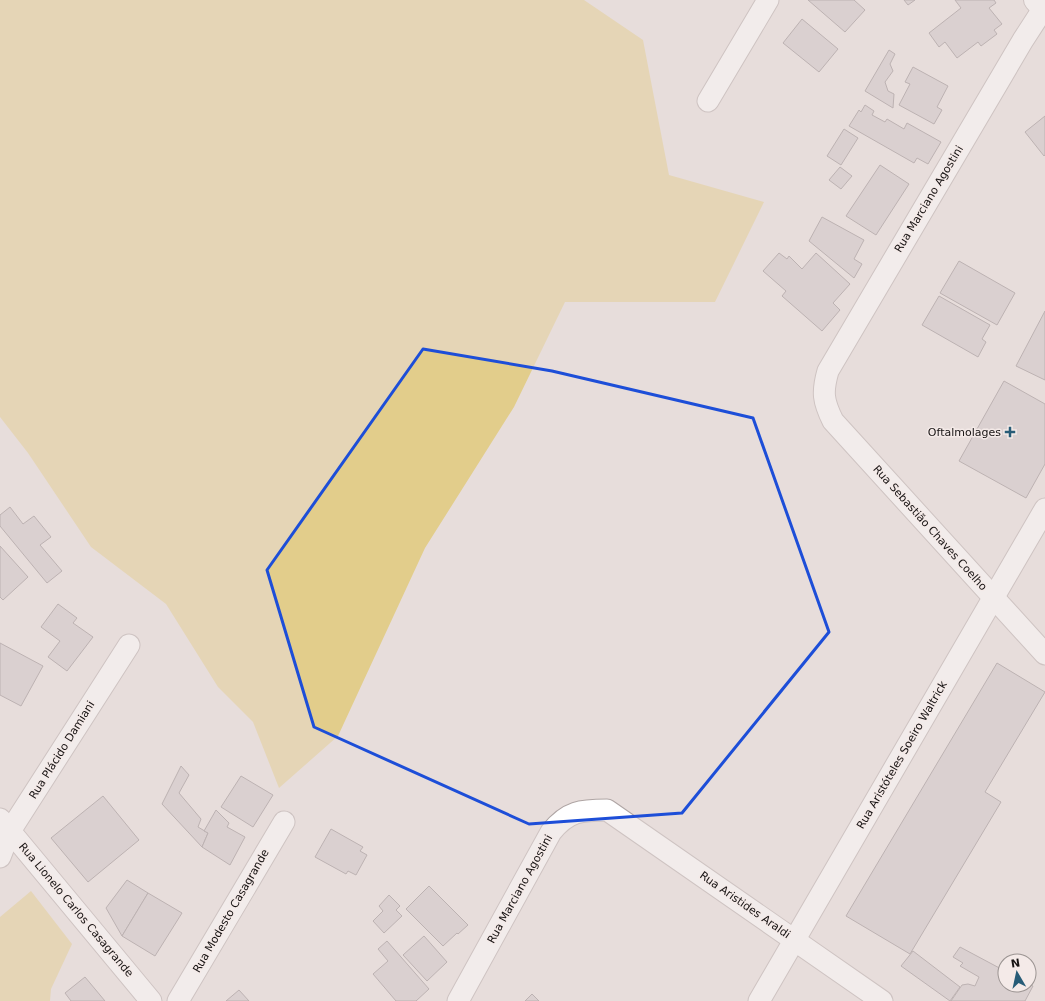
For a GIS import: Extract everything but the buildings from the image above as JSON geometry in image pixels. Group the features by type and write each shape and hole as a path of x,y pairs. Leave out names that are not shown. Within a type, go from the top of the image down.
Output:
{"street":[{"path":"708,101 768,0"},
{"name":"Rua Marciano Agostini","path":"823,396 824,384 828,371 1042,7"},
{"name":"Rua Sebastião Chaves Coelho","path":"823,396 826,408 833,421 1045,654"},
{"name":"Rua Aristóteles Soeiro Waltrick","path":"759,1001 1045,509"},
{"name":"Rua Plácido Damiani","path":"0,857 5,825 129,645"},
{"name":"Rua Marciano Agostini","path":"458,1001 551,832 560,821 575,812 607,810"},
{"name":"Rua Aristides Araldi","path":"607,810 882,1001"},
{"name":"Rua Modesto Casagrande","path":"178,1001 284,822"},
{"name":"Rua Lionelo Carlos Casagrande","path":"5,825 151,1001"}],"highlighted area":[{"path":"423,349 552,371 753,418 829,632 682,813 529,824 314,727 267,570"}],"shaded area":[{"path":"0,0 584,0 643,40 669,175 764,202 715,302 565,302 514,407 425,548 338,736 279,788 253,722 218,687 166,604 91,547 28,453 0,417"},
{"path":"31,891 72,944 51,989 50,1001 0,1001 0,917"}],"place":[{"name":"Oftalmolages","path":"1010,432"}]}
